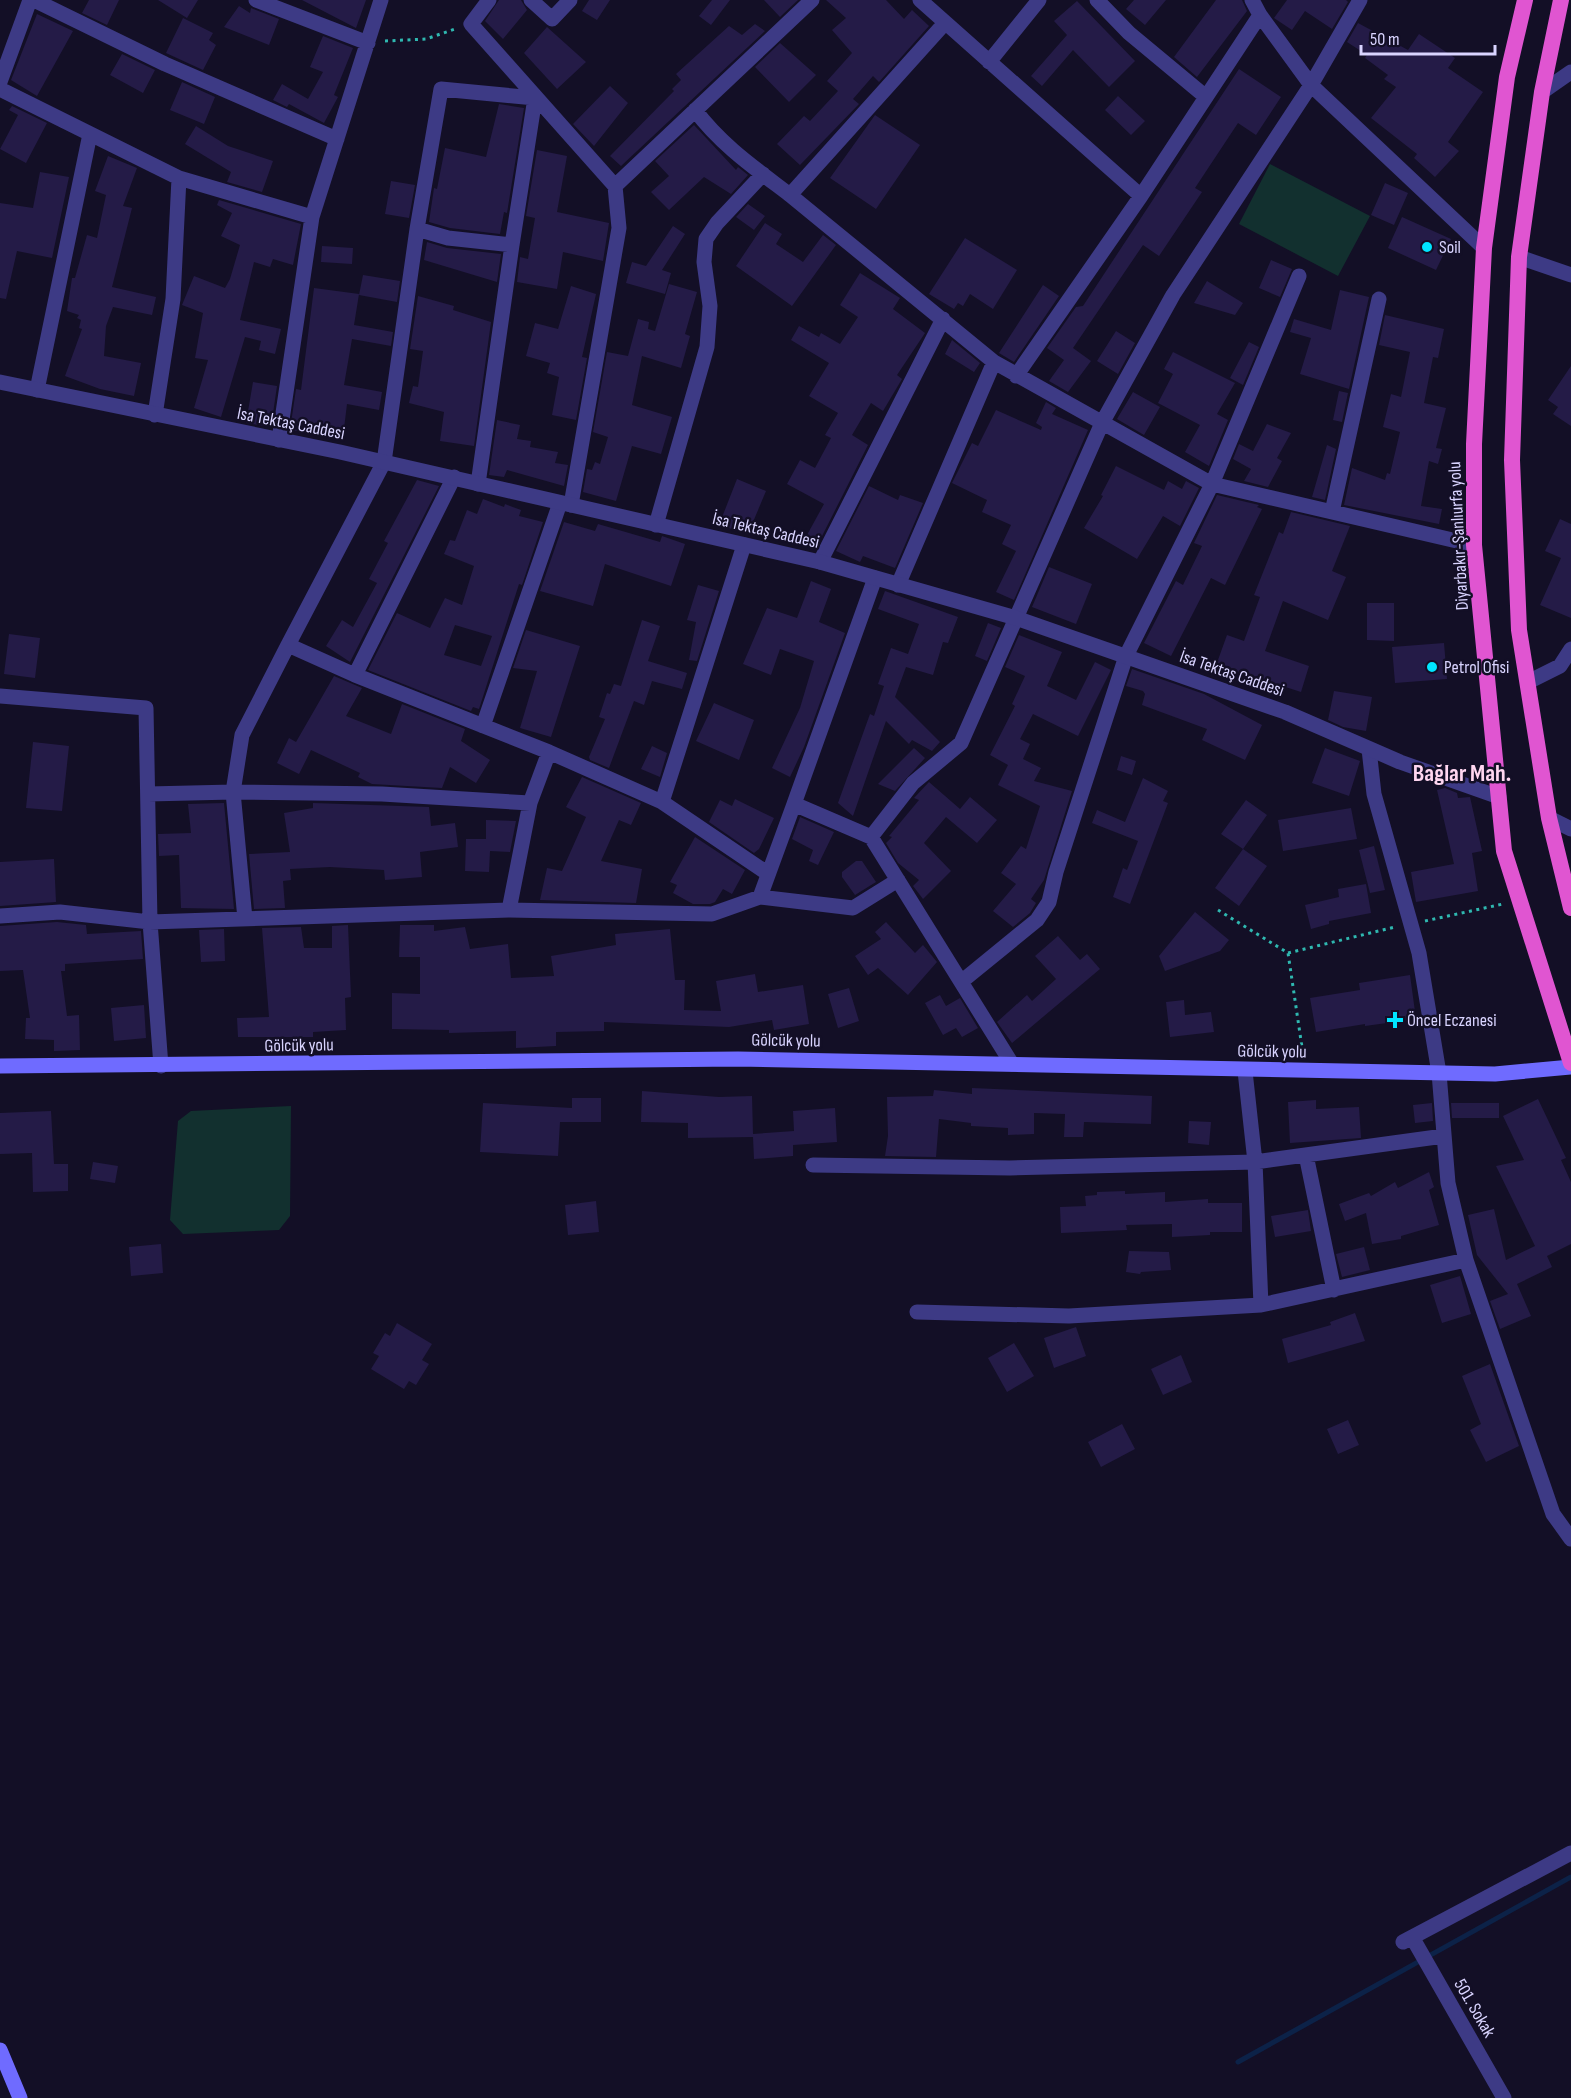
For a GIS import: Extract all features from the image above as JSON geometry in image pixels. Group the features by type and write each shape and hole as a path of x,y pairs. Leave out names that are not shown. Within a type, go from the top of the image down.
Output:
{"highway":[{"name":"Diyarbakır-Şanlıurfa yolu","path":"1525,0 1507,77 1484,248 1474,444 1474,545 1504,851 1571,1065"},
{"path":"1561,0 1542,92 1519,257 1512,460 1520,630 1549,818 1571,908"}],"main road":[{"name":"Gölcük yolu","path":"0,1066 738,1059 1245,1071 1495,1074 1571,1065"},
{"path":"0,2050 20,2098"}],"street":[{"path":"0,82 30,0"},
{"path":"34,0 165,64 337,139"},
{"path":"256,0 368,43"},
{"path":"279,440 312,217 381,0"},
{"path":"483,726 565,504 619,228 615,186 471,24 489,0"},
{"path":"531,0 552,20 570,0"},
{"path":"615,186 812,0"},
{"path":"920,0 944,24 1141,196"},
{"path":"989,62 1039,0"},
{"path":"1097,0 1129,33 1206,97"},
{"path":"1252,0 1260,15 1311,84 1484,248"},
{"path":"871,837 913,783 961,743 1102,423 1173,295 1311,84 1360,0"},
{"path":"1016,376 1141,196 1260,15"},
{"path":"790,195 944,24"},
{"path":"1542,92 1571,72"},
{"path":"0,89 179,178 312,217"},
{"path":"245,919 232,792 242,735 384,462 417,229 441,89 535,98"},
{"path":"478,484 535,98"},
{"path":"695,110 709,129 763,174 994,362 1016,376 1212,484 1474,545"},
{"path":"37,390 90,134"},
{"path":"656,525 707,347 710,306 704,262 706,239 717,223 763,174"},
{"path":"155,415 173,299 179,178"},
{"path":"417,229 448,238 512,245"},
{"path":"1519,257 1571,275"},
{"path":"961,982 1037,920 1049,902 1056,872 1126,656 1212,484 1299,276"},
{"path":"1332,512 1379,299"},
{"path":"820,562 943,319"},
{"path":"898,585 994,362"},
{"name":"İsa Tektaş Caddesi","path":"0,382 454,477 820,562 1016,618 1126,656 1285,712 1369,748 1499,797"},
{"path":"355,675 454,477"},
{"path":"662,802 744,545"},
{"path":"760,897 875,578"},
{"path":"288,645 355,675 549,752 662,802 767,873"},
{"path":"1528,682 1560,666 1571,650"},
{"path":"0,696 146,708 150,922 161,1066"},
{"path":"1369,748 1374,794 1419,953 1439,1073 1448,1183 1466,1260 1553,1514 1571,1539"},
{"path":"509,910 530,803 549,752"},
{"path":"148,794 232,792 382,794 530,803"},
{"path":"794,804 871,837 1012,1064"},
{"path":"1549,818 1571,830"},
{"path":"0,916 60,912 150,922 509,910 712,914 760,897 853,908 898,880"},
{"path":"1245,1071 1255,1162 1261,1305"},
{"path":"813,1165 1010,1168 1255,1162 1444,1136"},
{"path":"1306,1155 1334,1290"},
{"path":"917,1312 1069,1316 1261,1305 1466,1260"},
{"name":"501. Sokak","path":"1504,2098 1431,1970 1411,1942 1571,1853"}],"path":[{"path":"368,43 426,39 471,24"},
{"path":"1218,910 1288,952 1306,1071"}],"green space":[{"path":"1270,164 1370,216 1338,276 1239,224"},
{"path":"291,1106 290,1216 279,1230 183,1234 170,1220 178,1121 191,1111"}],"building":[{"path":"89,0 119,0 107,25 82,13"},
{"path":"158,0 198,0 187,18"},
{"path":"302,0 366,0 356,28"},
{"path":"499,0 521,0 527,10 503,39 485,21"},
{"path":"589,0 610,0 597,20 582,11"},
{"path":"712,0 730,0 711,25 699,16"},
{"path":"764,0 798,0 780,17"},
{"path":"826,0 886,0 904,19 912,10 929,26 879,82 873,76 853,99 859,104 800,165 777,144 804,116 810,121 838,91 827,81 852,53 832,30 846,18"},
{"path":"1134,0 1166,0 1145,25 1126,9"},
{"path":"1216,0 1242,0 1247,11 1197,77 1174,57"},
{"path":"1287,0 1346,0 1348,2 1332,29 1305,11 1292,30 1274,18"},
{"path":"1077,1 1135,61 1109,87 1073,50 1042,86 1031,76 1067,35 1054,21"},
{"path":"239,6 250,13 251,8 279,19 269,45 224,27"},
{"path":"37,14 73,31 37,96 11,80"},
{"path":"183,18 213,33 209,40 216,45 203,70 166,53"},
{"path":"1358,23 1408,50 1419,34 1455,58 1448,68 1483,92 1448,142 1459,151 1435,177 1414,158 1417,154 1371,118 1396,87 1384,79 1388,75 1365,58 1367,55 1347,42"},
{"path":"755,24 765,31 621,166 610,156 674,91 672,89 681,80 676,74 729,26 742,35"},
{"path":"547,27 586,62 557,89 524,53"},
{"path":"323,36 353,48 334,95 338,97 324,123 289,104 287,107 273,100 282,84 308,99 323,72 310,67"},
{"path":"780,43 816,75 789,102 755,67"},
{"path":"122,54 155,70 143,93 110,75"},
{"path":"1239,69 1281,97 1256,135 1238,123 1195,188 1202,192 1159,256 1143,245 1073,348 1091,361 1068,392 1049,381 1064,360 1047,348 1076,307 1083,306"},
{"path":"182,82 215,97 204,124 170,110"},
{"path":"610,86 628,103 594,146 573,124"},
{"path":"1118,96 1145,121 1131,135 1105,110"},
{"path":"499,104 524,108 507,213 504,212 500,234 450,228 429,222 434,188 437,189 445,148 486,157"},
{"path":"12,106 47,123 26,163 0,149 18,115 9,110"},
{"path":"875,115 920,145 876,209 830,178"},
{"path":"694,125 736,170 738,167 748,175 731,194 704,177 669,210 651,192 669,176 655,161"},
{"path":"196,126 228,146 273,161 262,192 227,182 231,172 185,144"},
{"path":"537,150 567,156 557,212 609,223 603,261 563,252 557,289 517,282 520,257 528,259 535,218 526,216"},
{"path":"108,156 137,168 123,206 132,208 112,287 156,297 152,315 113,307 106,326 104,356 141,363 134,396 100,389 65,376 82,329 79,328 81,320 77,318 79,315 67,311 72,278 75,278 87,235 97,238 106,195 95,191"},
{"path":"40,172 69,177 52,258 17,251 6,299 0,298 0,203 33,208"},
{"path":"391,181 415,185 409,218 385,214"},
{"path":"1385,183 1408,193 1394,225 1371,215"},
{"path":"219,200 301,224 293,265 273,259 270,267 254,262 240,320 281,329 275,354 259,350 261,341 245,337 221,417 194,408 208,360 195,358 203,313 182,305 194,276 225,288 230,279 240,245 221,236 232,213 217,205"},
{"path":"748,204 765,216 754,230 736,217"},
{"path":"1402,217 1451,239 1436,270 1388,248"},
{"path":"765,223 782,234 776,244 803,262 823,235 836,245 792,306 736,266"},
{"path":"673,226 685,234 662,270 671,273 665,294 626,283 632,262 646,266"},
{"path":"965,238 1017,270 993,309 970,294 963,306 958,303 954,309 929,294"},
{"path":"427,242 447,248 501,254 497,282 424,260"},
{"path":"322,246 353,248 352,264 321,262"},
{"path":"1271,260 1292,269 1280,297 1259,288"},
{"path":"860,273 900,298 893,309 925,333 897,375 902,379 883,411 871,403 852,435 868,445 819,542 807,535 824,504 787,484 800,460 815,468 831,438 825,435 838,413 809,396 829,363 791,340 799,326 819,337 821,333 840,344 858,317 840,305"},
{"path":"363,275 400,281 397,302 359,295"},
{"path":"1207,281 1243,303 1235,315 1194,303"},
{"path":"669,284 697,292 685,334 690,336 681,368 642,356 632,405 672,417 661,454 632,446 616,501 583,492 587,469 592,470 595,462 600,464 608,437 593,432 607,352 628,356 638,319 649,322 648,329 655,331"},
{"path":"1043,285 1059,296 1014,362 999,353"},
{"path":"571,286 596,294 582,357 587,358 576,420 552,415 559,377 547,373 550,363 526,356 535,323 558,329"},
{"path":"314,288 359,294 354,325 393,332 391,346 352,339 344,385 382,392 379,410 347,404 343,437 290,430 296,389 301,390"},
{"path":"1340,290 1369,297 1349,389 1300,374 1311,338 1290,332 1294,319 1331,330"},
{"path":"418,296 454,306 453,310 491,322 474,446 440,441 444,412 409,403 413,386 418,387 423,351 410,349"},
{"path":"1385,315 1444,329 1438,358 1433,357 1424,403 1446,408 1436,448 1442,449 1438,464 1429,461 1421,506 1442,509 1439,524 1344,505 1352,468 1385,480 1387,473 1390,474 1400,432 1383,427 1391,394 1401,397 1410,352 1379,345"},
{"path":"1116,331 1135,343 1118,374 1097,361"},
{"path":"952,340 980,363 974,372 945,354"},
{"path":"1249,342 1259,347 1243,385 1230,378"},
{"path":"1173,352 1235,383 1217,414 1228,420 1209,466 1185,452 1200,425 1158,403 1173,374 1164,369"},
{"path":"1571,366 1571,426 1553,414 1558,407 1548,400"},
{"path":"253,382 277,386 271,427 246,423"},
{"path":"1339,391 1348,393 1342,422 1333,420"},
{"path":"1133,392 1160,407 1144,435 1117,419"},
{"path":"1046,402 1056,408 1052,414 1088,430 1014,600 996,592 1016,551 1002,544 1011,525 982,512 987,500 952,483 972,443 978,446 996,410 1041,430 1042,427 1036,423"},
{"path":"497,420 520,425 517,439 531,441 530,447 558,452 555,463 568,465 564,486 507,470 504,477 489,475"},
{"path":"1267,424 1291,433 1277,458 1282,461 1268,487 1244,481 1251,469 1233,459 1239,444 1253,451"},
{"path":"1327,445 1336,449 1325,500 1312,497"},
{"path":"1116,466 1164,490 1168,481 1182,489 1186,481 1199,488 1180,526 1163,516 1137,559 1084,528 1103,496 1101,495"},
{"path":"737,479 766,491 748,534 719,525"},
{"path":"417,480 439,486 350,662 326,646 342,620 353,627 377,583 369,579 388,543 384,541"},
{"path":"869,486 898,500 900,495 923,503 895,568 863,556 860,562 836,551"},
{"path":"1217,495 1259,505 1257,507 1262,509 1225,585 1211,578 1171,656 1144,643 1176,581 1183,585 1202,546 1194,543"},
{"path":"483,499 504,507 505,504 521,510 519,516 543,522 522,585 519,584 479,709 473,707 471,711 368,670 397,613 430,628 445,598 462,605 474,566 444,554 450,540 455,541 467,510 477,514","holes":["455,625 492,636 481,666 444,655"]},
{"path":"1291,512 1350,526 1332,571 1346,577 1328,620 1283,601 1265,651 1309,666 1301,692 1252,676 1250,683 1214,671 1227,635 1244,641 1260,597 1254,595 1279,532 1283,534"},
{"path":"1560,519 1571,524 1571,618 1540,605 1561,558 1545,551"},
{"path":"564,522 595,531 598,524 660,542 662,536 685,544 671,586 605,564 593,606 540,591"},
{"path":"1049,567 1092,584 1076,624 1032,607"},
{"path":"811,581 831,589 819,622 845,633 804,747 790,777 772,768 800,708 814,661 780,649 771,675 743,664 767,608 797,618"},
{"path":"698,585 719,591 697,661 689,660 696,622 687,620"},
{"path":"885,591 958,617 948,643 943,642 933,675 906,667 895,697 940,742 932,751 912,740 909,744 886,721 853,816 838,803 870,714 874,716 884,686 878,684 891,648 908,654 919,624 878,609"},
{"path":"1367,603 1394,603 1394,641 1367,640"},
{"path":"642,620 660,626 648,661 687,673 682,689 652,681 644,705 634,701 609,768 590,760 589,757 605,719 599,717 607,693 610,694 614,684 621,686"},
{"path":"988,623 1001,628 987,661 975,656"},
{"path":"526,630 580,646 551,737 520,728 537,671 513,668"},
{"path":"9,634 40,638 35,678 4,674"},
{"path":"1019,635 1062,652 1047,686 1076,700 1095,662 1111,670 1078,736 1033,714 1020,739 1030,744 1023,759 1041,768 1034,781 1072,791 1044,880 1031,899 1036,903 1030,913 1013,927 993,911 1016,884 1001,873 1021,846 1026,849 1040,806 998,785 1008,765 990,755 1015,706 1012,704 1025,676 1005,667"},
{"path":"1444,643 1447,679 1395,683 1392,647"},
{"path":"1132,669 1204,694 1262,725 1245,760 1202,740 1207,729 1142,705 1145,694 1143,691 1126,686"},
{"path":"334,676 362,688 346,716 391,734 402,704 465,729 461,741 490,760 476,783 450,767 442,788 372,784 358,777 360,773 311,750 299,774 277,763 289,738 296,742"},
{"path":"1334,691 1372,697 1366,731 1343,727 1328,720"},
{"path":"714,703 754,720 739,760 696,741"},
{"path":"33,742 69,746 62,811 26,808"},
{"path":"652,746 667,753 660,777 641,769"},
{"path":"914,748 925,758 895,791 878,784"},
{"path":"1325,748 1360,761 1349,796 1312,783"},
{"path":"1121,756 1136,761 1132,775 1117,770"},
{"path":"582,777 641,803 631,825 619,820 601,861 642,869 636,903 540,900 547,868 562,871 586,817 566,807"},
{"path":"1143,778 1168,791 1163,801 1168,803 1130,904 1113,897 1123,868 1127,870 1138,841 1092,823 1097,810 1125,822"},
{"path":"929,782 960,809 970,797 997,820 977,843 946,817 924,843 951,871 923,899 913,886 919,880 898,863 886,843 892,837 889,836 919,800 914,798"},
{"path":"1445,788 1457,793 1458,798 1470,797 1482,851 1472,853 1478,891 1416,902 1411,872 1454,864 1437,790"},
{"path":"735,799 774,818 759,849 754,853 709,822 720,800 732,806"},
{"path":"1246,800 1267,815 1243,849 1221,834"},
{"path":"224,803 234,909 181,908 179,855 159,856 158,834 191,833 188,804"},
{"path":"313,803 429,807 431,826 455,823 458,847 420,852 422,877 385,880 384,870 330,867 290,869 291,880 283,881 285,908 254,909 249,854 290,852 284,813 313,808"},
{"path":"1351,808 1357,839 1283,851 1278,820"},
{"path":"800,817 834,832 818,865 809,861 813,850 792,839"},
{"path":"486,820 516,821 510,852 490,851 489,872 465,871 466,839 486,839"},
{"path":"695,837 745,870 732,894 723,889 715,902 710,904 693,904 673,893 677,885 670,882"},
{"path":"1374,846 1385,890 1370,893 1359,850"},
{"path":"1243,849 1267,866 1239,906 1215,888"},
{"path":"54,859 56,902 0,906 0,862"},
{"path":"856,861 862,861 876,882 855,895 842,877 842,872"},
{"path":"1366,884 1371,913 1329,921 1329,924 1311,929 1305,905 1339,897 1338,889"},
{"path":"1195,912 1229,940 1220,951 1165,971 1159,956"},
{"path":"57,922 86,925 87,934 141,931 143,959 65,964 65,971 61,971 67,1016 79,1015 80,1050 54,1051 54,1040 25,1039 26,1018 30,1018 23,970 0,971 0,926"},
{"path":"886,922 915,953 923,945 937,962 908,995 878,968 868,975 855,956 881,939 875,932"},
{"path":"348,925 351,997 345,998 346,1030 313,1032 313,1037 238,1037 237,1018 269,1017 262,928 301,927 304,948 332,948 332,926"},
{"path":"400,925 434,925 434,931 465,927 470,949 508,944 511,978 554,976 551,956 616,945 615,934 670,929 675,980 685,980 684,1010 721,1011 716,981 755,974 758,992 803,985 809,1024 774,1030 772,1020 729,1027 604,1022 604,1031 556,1032 556,1046 516,1048 516,1031 449,1033 449,1030 392,1029 392,993 420,994 420,957 399,957"},
{"path":"224,929 225,961 201,962 199,930"},
{"path":"1058,936 1080,960 1087,954 1100,969 1012,1043 997,1022 1027,995 1032,1001 1056,979 1035,956"},
{"path":"1410,975 1416,1019 1316,1032 1310,998 1360,990 1359,983"},
{"path":"849,988 859,1021 838,1028 828,994"},
{"path":"940,995 946,1006 960,998 978,1028 962,1037 956,1028 943,1035 925,1003"},
{"path":"1184,1000 1185,1015 1211,1012 1214,1032 1170,1037 1166,1002"},
{"path":"144,1005 146,1038 114,1041 111,1008"},
{"path":"972,1088 1152,1096 1151,1124 1084,1122 1083,1137 1064,1137 1065,1114 1034,1113 1034,1134 1008,1135 1008,1128 971,1126 971,1123 939,1119 936,1157 885,1156 888,1136 887,1097 933,1096 934,1090 972,1094"},
{"path":"642,1091 719,1097 752,1096 753,1134 794,1131 793,1111 835,1108 837,1142 793,1145 793,1156 754,1159 753,1137 688,1138 688,1123 641,1122"},
{"path":"572,1098 601,1098 601,1122 560,1122 558,1156 480,1152 483,1103 572,1108"},
{"path":"1538,1099 1566,1158 1561,1160 1571,1182 1571,1244 1547,1256 1552,1267 1517,1284 1531,1316 1500,1329 1490,1301 1508,1294 1477,1255 1468,1215 1494,1209 1506,1260 1535,1246 1496,1166 1524,1160 1503,1116"},
{"path":"1316,1100 1316,1109 1359,1107 1361,1138 1290,1143 1288,1102"},
{"path":"1432,1103 1433,1121 1415,1123 1413,1105"},
{"path":"1451,1103 1499,1103 1499,1118 1452,1118"},
{"path":"51,1111 54,1164 68,1164 68,1191 33,1192 32,1153 0,1154 0,1113"},
{"path":"1189,1121 1211,1122 1209,1145 1188,1143"},
{"path":"93,1162 118,1166 115,1183 90,1179"},
{"path":"1429,1172 1434,1187 1429,1190 1439,1225 1401,1236 1401,1239 1372,1244 1366,1213 1345,1221 1339,1204 1369,1193 1371,1196 1395,1182 1398,1188"},
{"path":"1125,1191 1125,1194 1165,1192 1165,1202 1208,1199 1208,1203 1242,1203 1242,1232 1210,1232 1210,1235 1172,1237 1172,1224 1126,1225 1127,1230 1061,1233 1060,1207 1086,1206 1085,1196 1097,1195 1097,1192"},
{"path":"596,1201 599,1232 568,1235 565,1205"},
{"path":"1308,1210 1311,1231 1275,1237 1271,1216"},
{"path":"161,1244 163,1273 131,1276 129,1247"},
{"path":"1364,1247 1370,1270 1342,1277 1336,1254"},
{"path":"1129,1251 1169,1252 1171,1270 1141,1272 1140,1274 1126,1272"},
{"path":"1460,1276 1471,1314 1442,1323 1430,1285"},
{"path":"1355,1313 1365,1341 1288,1363 1282,1339 1331,1325 1330,1322"},
{"path":"397,1323 432,1344 422,1360 429,1364 416,1385 409,1381 404,1389 371,1369 379,1356 373,1353 385,1333 390,1336"},
{"path":"1076,1327 1086,1356 1054,1368 1044,1338"},
{"path":"1014,1343 1034,1376 1007,1392 988,1358"},
{"path":"1181,1355 1192,1382 1163,1395 1151,1369"},
{"path":"1490,1364 1519,1446 1486,1462 1470,1430 1481,1424 1462,1376"},
{"path":"1348,1420 1359,1445 1338,1454 1327,1429"},
{"path":"1122,1424 1135,1449 1101,1467 1088,1442"}],"waterway":[{"path":"1238,2062 1571,1877"}],"place":[{"name":"Soil","path":"1427,247"},
{"name":"Petrol Ofisi","path":"1432,667"},
{"name":"Öncel Eczanesi","path":"1395,1020"}],"district":[{"name":"Bağlar Mah.","path":"1462,773"}]}
